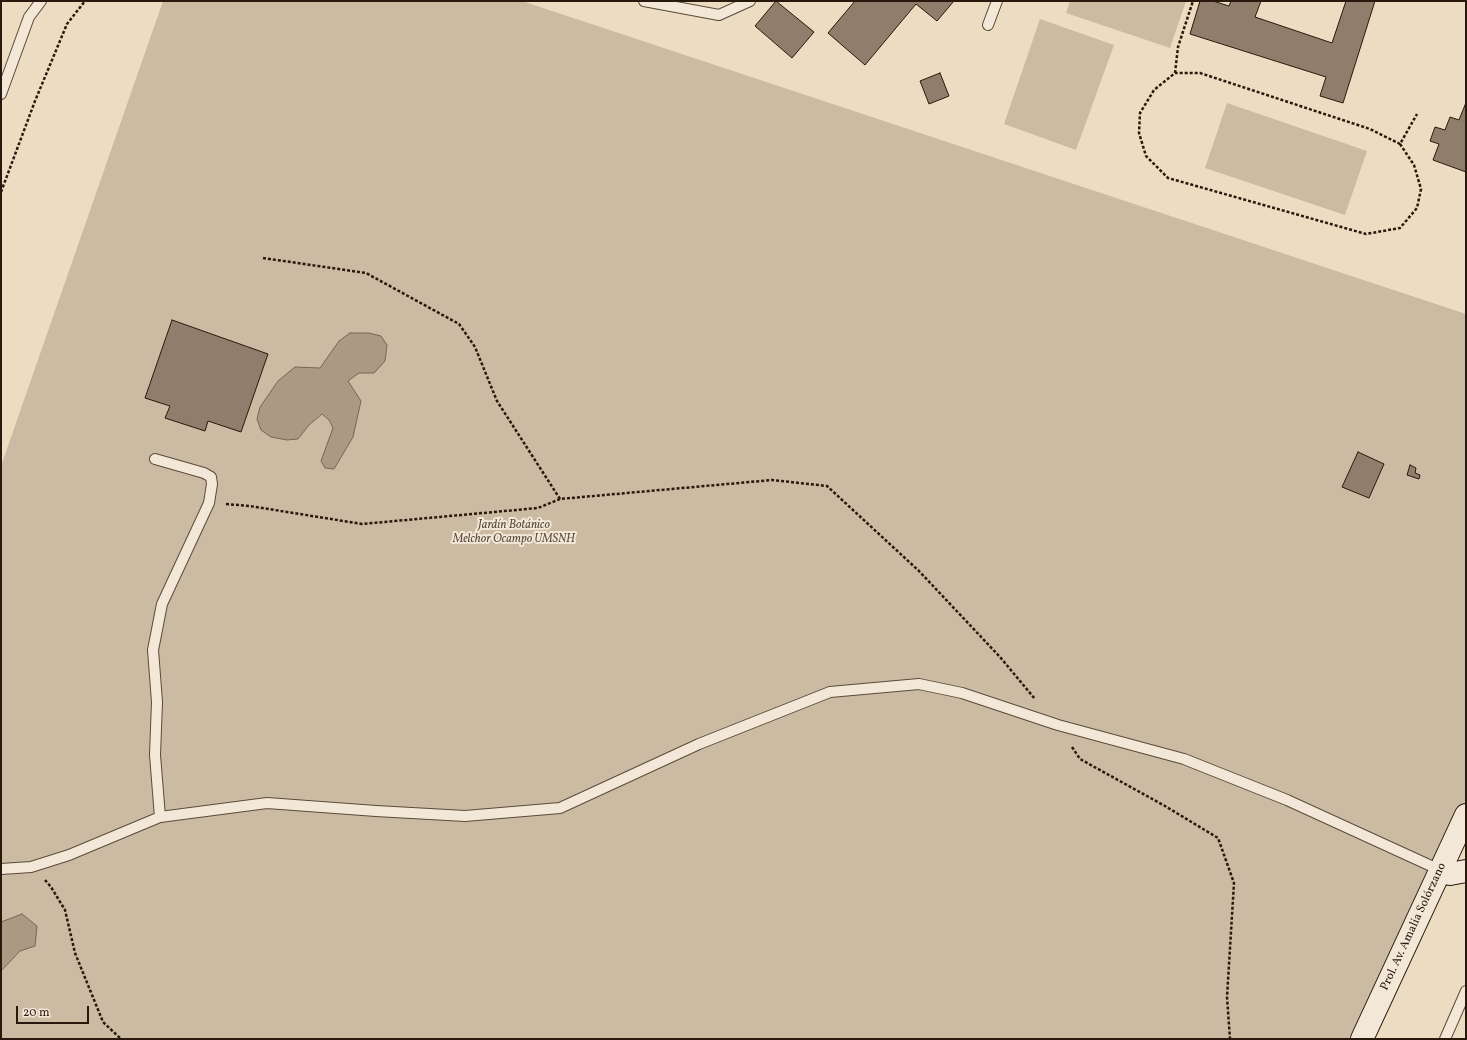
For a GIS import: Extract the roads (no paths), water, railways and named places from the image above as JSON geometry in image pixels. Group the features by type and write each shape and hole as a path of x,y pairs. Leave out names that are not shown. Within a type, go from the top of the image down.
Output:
{"main road":[{"name":"Prol. Av. Amalia Solórzano","path":"1362,1039 1454,874 1466,815"},
{"path":"1374,1039 1454,874 1466,840"}],"lane":[{"path":"1,94 29,16 41,1"},
{"path":"644,1 719,14 750,1"},
{"path":"988,25 997,1"},
{"path":"155,459 204,473 211,477 212,484 209,503 162,604 153,650 157,702 155,755 160,817"},
{"path":"1,869 31,868 69,855 160,817 267,803 465,816 560,808 699,744 830,692 919,684 962,693 1058,725 1184,759 1287,800 1454,874"},
{"path":"1445,1039 1462,1013 1466,991"}],"park label":[{"name":"Jardín Botánico Melchor Ocampo UMSNH","path":"514,533"}]}
